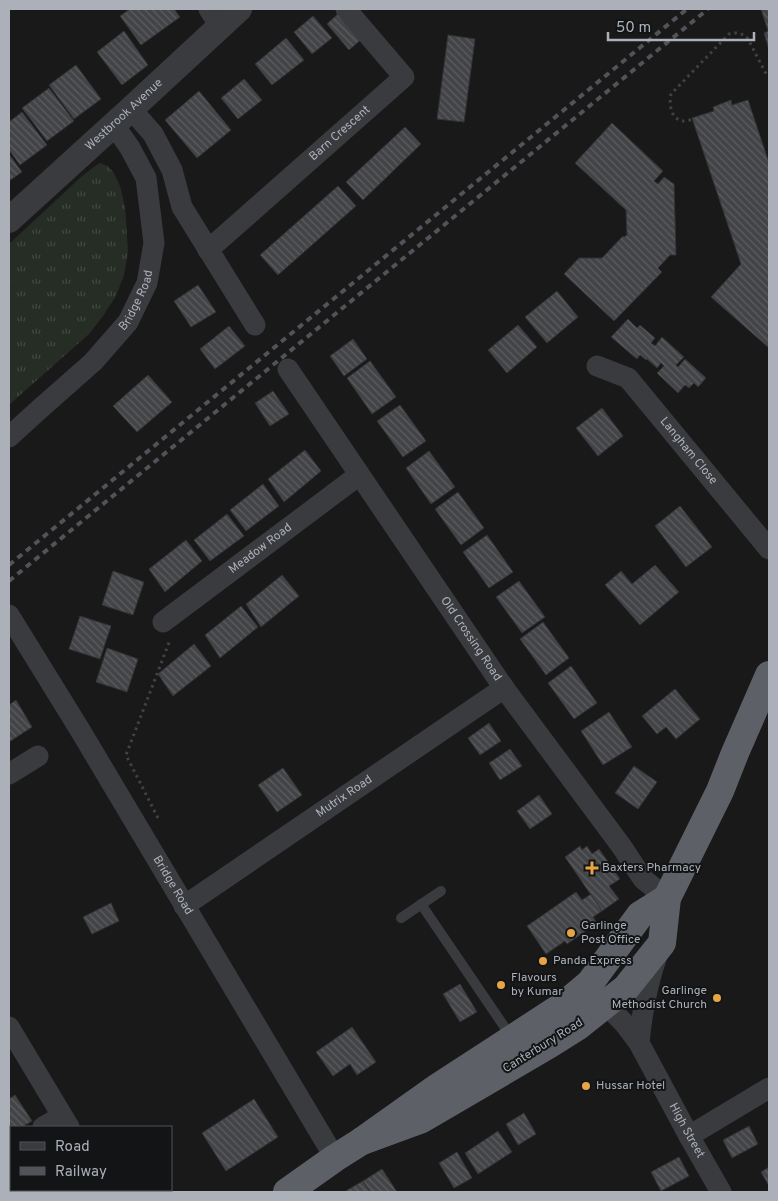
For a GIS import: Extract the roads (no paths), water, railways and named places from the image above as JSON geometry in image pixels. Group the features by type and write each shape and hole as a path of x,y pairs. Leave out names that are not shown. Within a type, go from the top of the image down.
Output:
{"highway":[{"path":"662,942 667,898 720,791 769,675"},
{"name":"Canterbury Road","path":"362,1142 422,1119 550,1044 577,1026 598,994 640,915 667,898"},
{"name":"Canterbury Road","path":"292,1190 335,1158 362,1142 438,1086 564,1005 598,994 626,988 662,942"}],"street":[{"name":"Westbrook Avenue","path":"9,220 122,117 215,18 239,9"},
{"name":"Barn Crescent","path":"208,250 404,77 346,9"},
{"path":"122,117 153,134 172,170 182,207 255,325"},
{"name":"Bridge Road","path":"9,438 93,362 128,322 147,283 154,243 146,178 130,148 122,117"},
{"name":"Langham Close","path":"597,366 628,378 769,549"},
{"name":"Old Crossing Road","path":"288,369 504,688 622,847 643,879 667,898"},
{"name":"Meadow Road","path":"163,622 359,475"},
{"name":"Bridge Road","path":"9,615 80,730 335,1158"},
{"name":"Mutrix Road","path":"184,906 504,688"},
{"path":"9,774 38,756"},
{"path":"639,1043 645,995 652,968 662,942"},
{"name":"High Street","path":"598,994 639,1043 689,1136 722,1192"},
{"path":"9,1027 65,1122 47,1126"},
{"path":"689,1136 769,1088"}],"lane":[{"path":"401,918 441,891"},
{"name":"Canterbury Road","path":"421,904 512,1039"}],"railway":[{"path":"9,565 687,9"},
{"path":"9,581 708,9"}],"place":[{"name":"Baxters Pharmacy","path":"592,868"},
{"name":"Garlinge Post Office","path":"571,933"},
{"name":"Panda Express","path":"543,961"},
{"name":"Flavours by Kumar","path":"501,985"},
{"name":"Garlinge Methodist Church","path":"717,998"},
{"name":"Hussar Hotel","path":"586,1086"}]}
